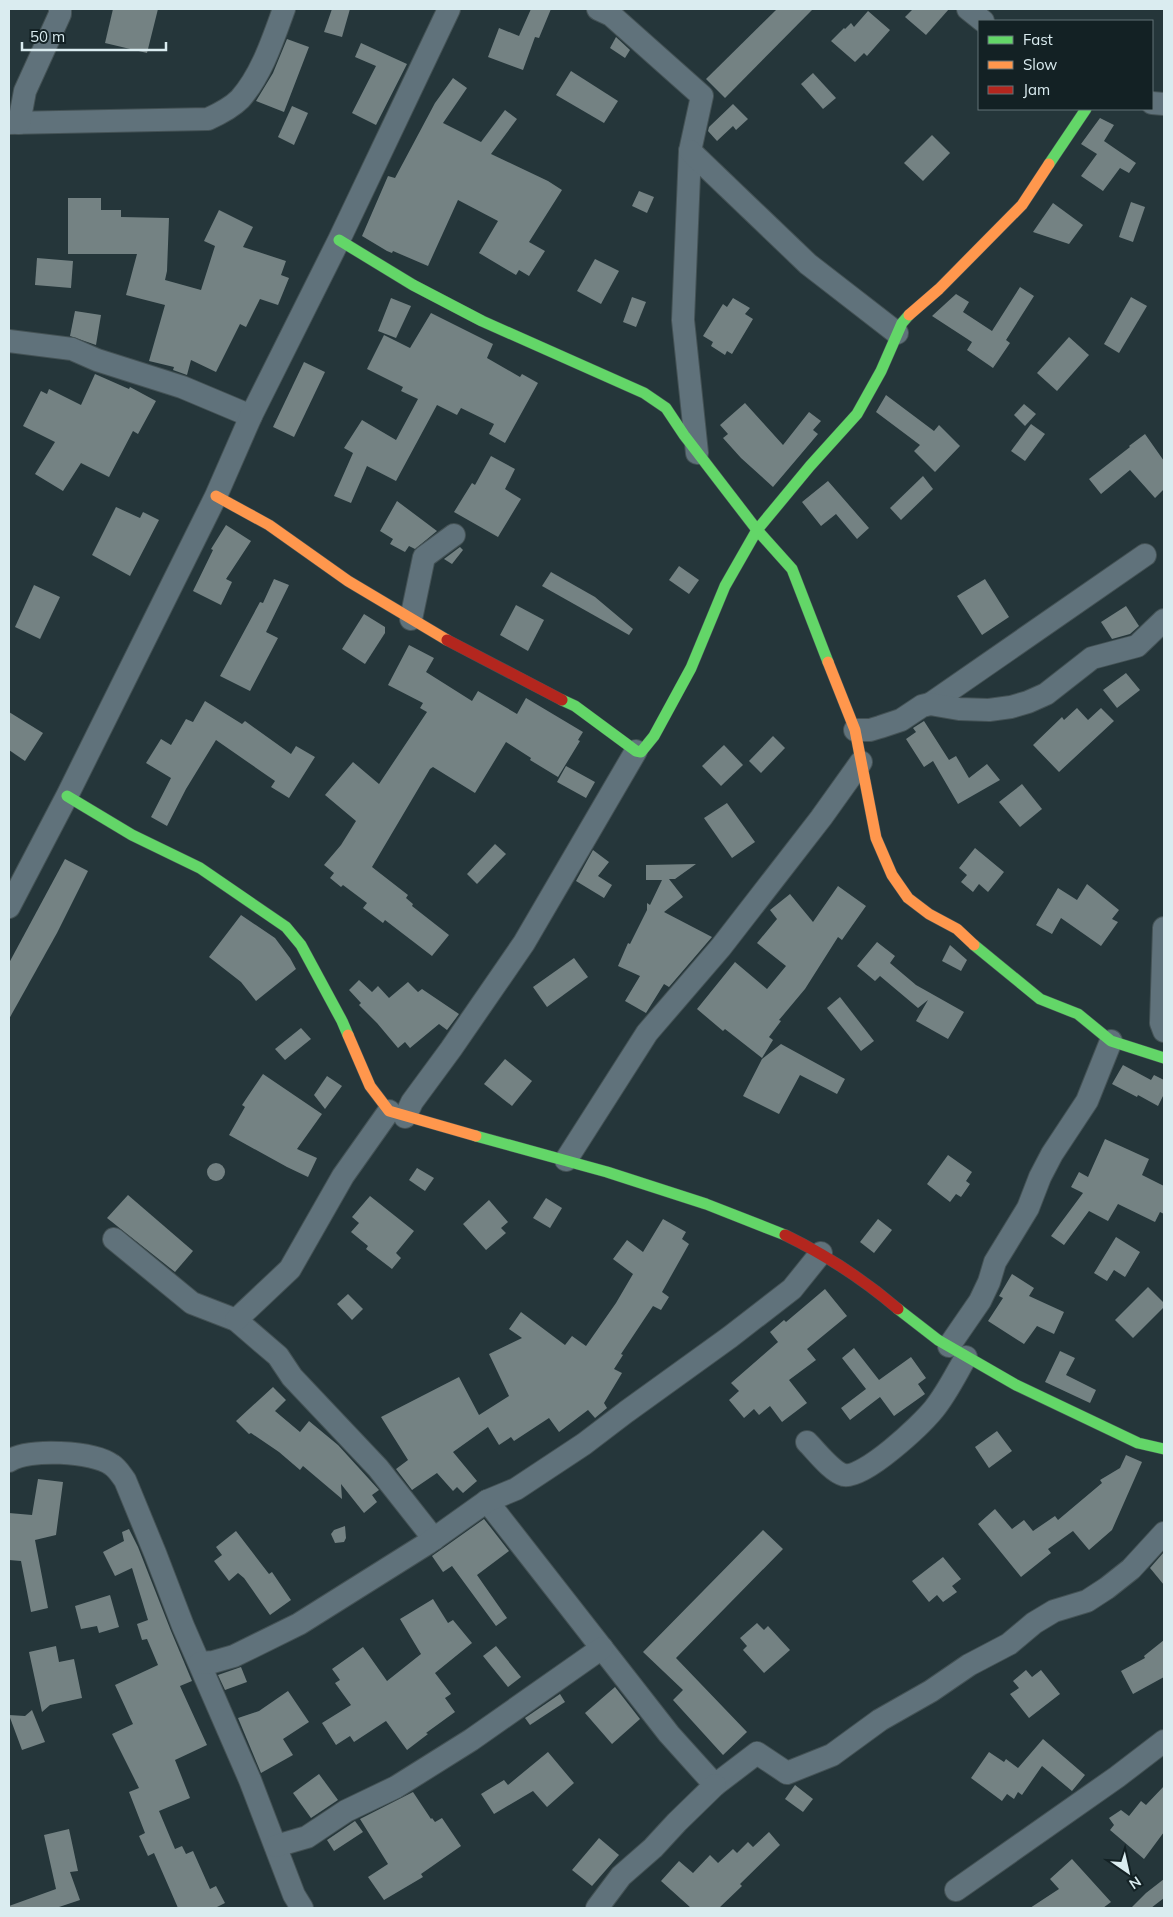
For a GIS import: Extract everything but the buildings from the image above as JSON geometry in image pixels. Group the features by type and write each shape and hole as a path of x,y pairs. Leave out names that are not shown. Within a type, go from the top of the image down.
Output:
{"street":[{"path":"60,9 60,14 25,91 14,123 208,119 227,110 240,99 256,75 284,9"},
{"path":"9,907 68,796 216,496 251,416 339,240 449,9"},
{"path":"598,9 612,15 702,96 690,152 683,320 697,453"},
{"path":"968,9 982,20"},
{"path":"216,496 269,526 348,581 411,619 576,706 636,751 641,752 654,736 691,668 725,586 757,530 810,466 857,414 881,371 897,333 907,316 939,289 1022,205 1085,110"},
{"path":"690,152 808,264 897,333"},
{"path":"339,240 413,285 482,321 553,354 644,392 666,408 697,453 757,530 792,570 855,730 876,838 892,875 908,898 930,914 957,929 990,960 1021,982 1040,999 1078,1014 1122,1044 1164,1058"},
{"path":"9,341 72,350 97,360 182,387 251,416"},
{"path":"411,619 424,557 454,534"},
{"path":"855,730 870,730 901,720 922,706 930,704 1145,555"},
{"path":"930,704 989,710 1011,708 1028,702 1046,694 1092,658 1137,646 1164,620"},
{"path":"236,1320 290,1269 343,1176 397,1114 412,1102 451,1049 524,943 636,751"},
{"path":"566,1160 647,1033 721,947 821,818 861,762"},
{"path":"68,796 132,835 200,868 286,927 301,945 342,1021 358,1062 370,1086 397,1114 566,1160 706,1204 778,1232 821,1253 877,1291 917,1325 1016,1385 1130,1440 1164,1449"},
{"path":"807,1442 841,1474 849,1476 879,1460 920,1425 944,1395 958,1351 989,1282 995,1262 1028,1208 1040,1177 1052,1154 1122,1044 1163,1027 1164,928"},
{"path":"114,1239 192,1303 236,1320 278,1356 292,1377 378,1468 434,1539"},
{"path":"200,1663 213,1662 234,1656 299,1624 434,1539 488,1501 516,1489 584,1444 730,1337 792,1289 821,1253"},
{"path":"9,1461 14,1458 35,1454 76,1454 95,1457 112,1465 125,1480 183,1626 276,1846 294,1895 302,1908"},
{"path":"488,1501 669,1734 714,1785"},
{"path":"597,1908 621,1876 653,1848 714,1785 757,1753 787,1772 832,1755 880,1720 931,1691 969,1665 1009,1644 1034,1623 1107,1588 1131,1569 1164,1533"},
{"path":"276,1846 307,1837 346,1811 396,1787 471,1740 602,1648"},
{"path":"956,1890 1117,1777 1164,1741"}],"traffic: fast":[{"path":"1049,164 1085,110"},
{"path":"339,240 413,285 482,321 644,393 666,408 684,435 757,530 792,569 828,662"},
{"path":"562,700 575,706 636,751 641,752 654,736 691,668 725,586 757,530 810,466 857,414 881,371 902,323 909,315"},
{"path":"67,796 132,835 200,868 286,927 301,945 348,1035"},
{"path":"974,945 1040,999 1078,1014 1111,1041 1164,1058"},
{"path":"476,1136 607,1172 706,1204 785,1235"},
{"path":"898,1309 938,1340 1016,1385 1138,1443 1164,1449"}],"traffic: slow":[{"path":"909,315 939,289 1022,205 1049,164"},
{"path":"216,496 269,525 348,581 447,640"},
{"path":"828,662 855,730 876,838 892,875 908,898 929,914 957,929 974,945"},
{"path":"348,1035 370,1086 389,1111 476,1136"}],"traffic: jam":[{"path":"447,640 562,700"},
{"path":"785,1235 844,1268 898,1309"}]}
